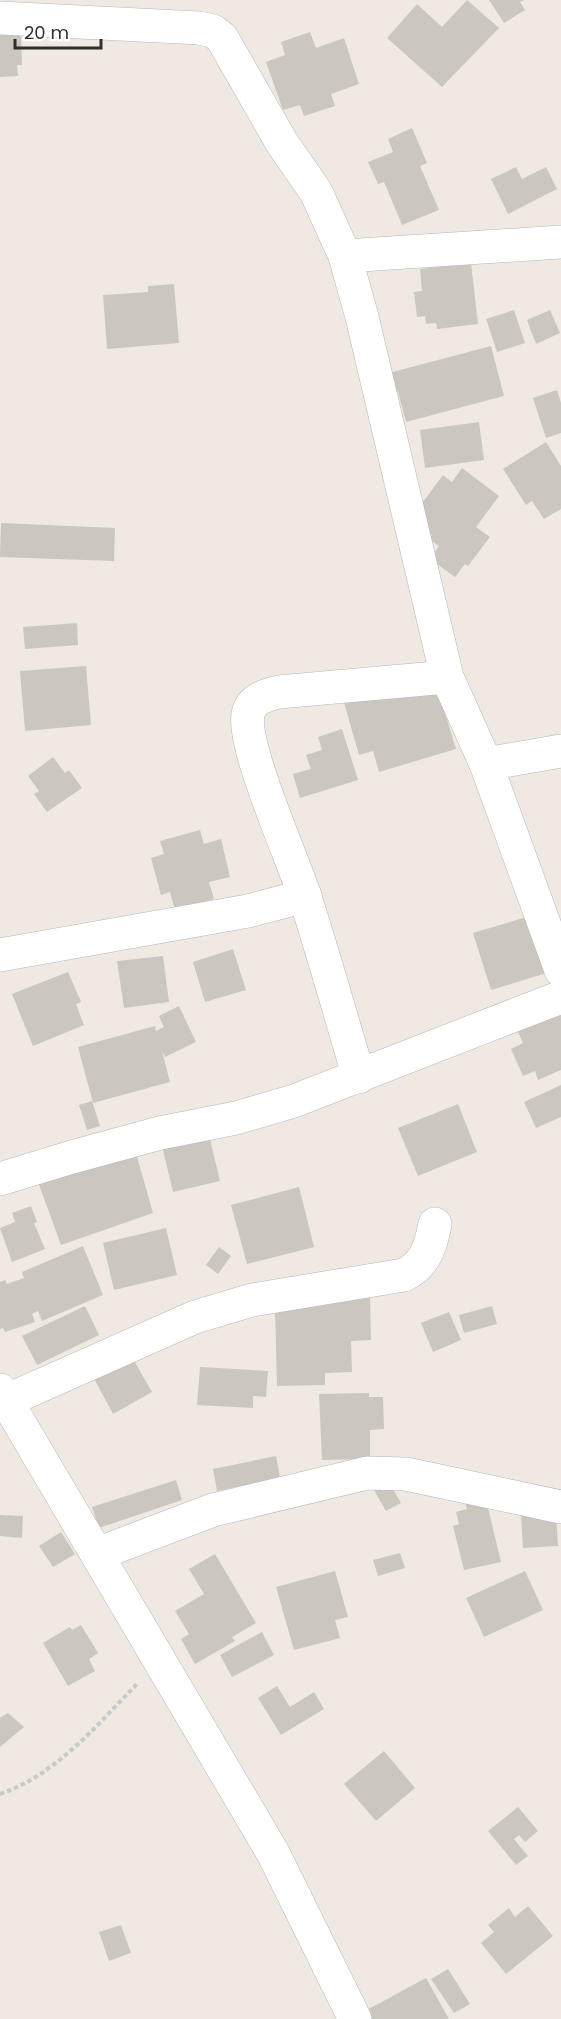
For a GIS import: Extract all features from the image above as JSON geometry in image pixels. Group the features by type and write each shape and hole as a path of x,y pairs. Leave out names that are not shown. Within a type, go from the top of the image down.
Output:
{"street":[{"path":"0,18 164,25 213,31 227,46 282,144 316,192 345,256 362,317 447,677 486,764 561,970"},
{"path":"345,256 561,242"},
{"path":"359,1077 305,896 257,764 248,730 248,714 253,702 265,695 279,692 447,677"},
{"path":"486,764 561,751"},
{"path":"0,955 237,913 305,896"},
{"path":"0,1179 138,1139 236,1118 294,1101 561,997"},
{"path":"355,2019 273,1853 3,1395 195,1317 252,1300 404,1275 421,1263 427,1253 435,1224"},
{"path":"97,1554 213,1510 367,1473 406,1474 561,1507"}],"path":[{"path":"0,1794 20,1787 77,1746 159,1662"}],"building":[{"path":"467,0 499,28 442,87 387,38 417,4 442,27"},
{"path":"489,0 524,0 520,2 525,10 504,23"},
{"path":"21,30 22,65 17,65 18,76 0,77 0,31"},
{"path":"310,32 316,48 344,38 359,84 331,94 335,106 304,116 300,105 283,110 266,62 285,55 281,42"},
{"path":"412,128 427,163 420,166 439,210 402,225 384,182 378,184 368,162 393,152 388,139"},
{"path":"516,167 522,179 546,167 557,189 508,214 491,179"},
{"path":"471,263 478,324 437,329 436,323 426,324 425,316 417,317 414,292 422,291 420,269"},
{"path":"174,284 179,343 107,349 103,295 148,292 148,286"},
{"path":"514,310 525,343 497,352 486,319"},
{"path":"550,310 560,333 536,344 527,320"},
{"path":"491,346 504,396 406,422 398,392 390,394 385,374"},
{"path":"557,390 561,403 561,433 546,438 533,398"},
{"path":"479,422 484,460 425,468 420,430"},
{"path":"546,442 561,466 561,509 544,519 532,501 526,505 503,469"},
{"path":"462,468 499,496 476,527 490,537 468,566 465,564 455,577 430,559 439,546 429,539 432,535 411,518 443,475 452,482"},
{"path":"1,523 115,528 114,561 0,557"},
{"path":"77,623 78,645 25,649 23,627"},
{"path":"86,666 91,725 25,731 20,671"},
{"path":"393,685 397,698 437,687 456,749 379,772 373,751 359,755 343,699"},
{"path":"342,729 358,780 300,798 293,774 311,769 306,755 322,750 318,737"},
{"path":"53,757 65,773 69,770 82,788 47,812 34,794 39,791 28,776"},
{"path":"200,830 204,844 221,839 230,877 209,882 214,899 175,910 170,892 161,895 151,858 164,854 160,841"},
{"path":"533,915 550,972 491,990 473,933"},
{"path":"233,949 246,990 205,1002 193,962"},
{"path":"163,956 169,1002 124,1008 117,961"},
{"path":"68,972 81,1002 76,1004 84,1025 33,1046 12,994"},
{"path":"561,1000 561,1070 538,1080 535,1071 523,1076 511,1049 523,1043 513,1021"},
{"path":"179,1006 196,1042 165,1057 162,1051 170,1082 93,1103 78,1047 155,1026 156,1031 164,1027 159,1016"},
{"path":"561,1085 561,1117 536,1128 524,1102"},
{"path":"92,1101 100,1126 87,1130 79,1105"},
{"path":"458,1104 477,1152 418,1176 398,1128"},
{"path":"209,1135 220,1181 173,1192 162,1146"},
{"path":"134,1146 153,1213 61,1245 37,1179"},
{"path":"299,1187 314,1247 247,1264 231,1205"},
{"path":"31,1206 37,1222 34,1223 45,1249 12,1262 0,1228 15,1222 12,1213"},
{"path":"166,1228 177,1275 114,1290 103,1243"},
{"path":"83,1246 103,1295 42,1321 38,1311 32,1314 35,1322 5,1332 3,1328 0,1329 0,1282 5,1280 7,1284 24,1278 22,1272"},
{"path":"219,1247 231,1256 218,1274 206,1265"},
{"path":"370,1298 371,1340 351,1341 352,1372 325,1373 325,1385 277,1386 275,1306 313,1299"},
{"path":"85,1306 99,1335 37,1365 22,1336"},
{"path":"492,1306 497,1324 464,1333 459,1315"},
{"path":"449,1312 461,1340 433,1352 421,1323"},
{"path":"129,1352 152,1392 113,1414 91,1373"},
{"path":"200,1367 268,1371 266,1397 253,1396 253,1408 197,1405"},
{"path":"369,1393 369,1397 383,1397 384,1429 370,1430 370,1459 322,1460 319,1394"},
{"path":"276,1456 280,1478 217,1491 213,1469"},
{"path":"386,1477 401,1503 386,1511 371,1485"},
{"path":"176,1480 182,1500 99,1528 92,1507"},
{"path":"484,1491 501,1562 464,1570 453,1526 459,1524 456,1512 467,1509 464,1496"},
{"path":"556,1514 558,1546 523,1548 521,1515"},
{"path":"0,1515 23,1516 22,1538 0,1536"},
{"path":"61,1532 75,1554 53,1567 39,1546"},
{"path":"400,1553 405,1568 378,1576 373,1560"},
{"path":"215,1554 256,1623 232,1637 235,1641 195,1664 181,1639 189,1634 175,1611 204,1594 189,1569"},
{"path":"335,1571 348,1617 335,1620 340,1638 294,1650 276,1587"},
{"path":"525,1571 543,1610 484,1637 466,1598"},
{"path":"81,1625 98,1653 89,1659 95,1671 68,1686 43,1643 70,1627 72,1630"},
{"path":"262,1632 274,1655 232,1677 220,1655"},
{"path":"277,1686 290,1707 314,1692 324,1709 281,1735 258,1698"},
{"path":"8,1713 24,1727 0,1747 0,1718"},
{"path":"384,1751 415,1788 376,1821 344,1784"},
{"path":"518,1807 538,1831 525,1842 519,1835 514,1839 528,1856 516,1865 488,1831"},
{"path":"528,1906 553,1936 506,1974 481,1943 494,1932 488,1925 509,1908 515,1917"},
{"path":"121,1925 131,1953 109,1961 99,1932"},
{"path":"448,1969 470,2004 454,2013 431,1979"},
{"path":"426,1978 449,2019 370,2019 365,2011"}]}
